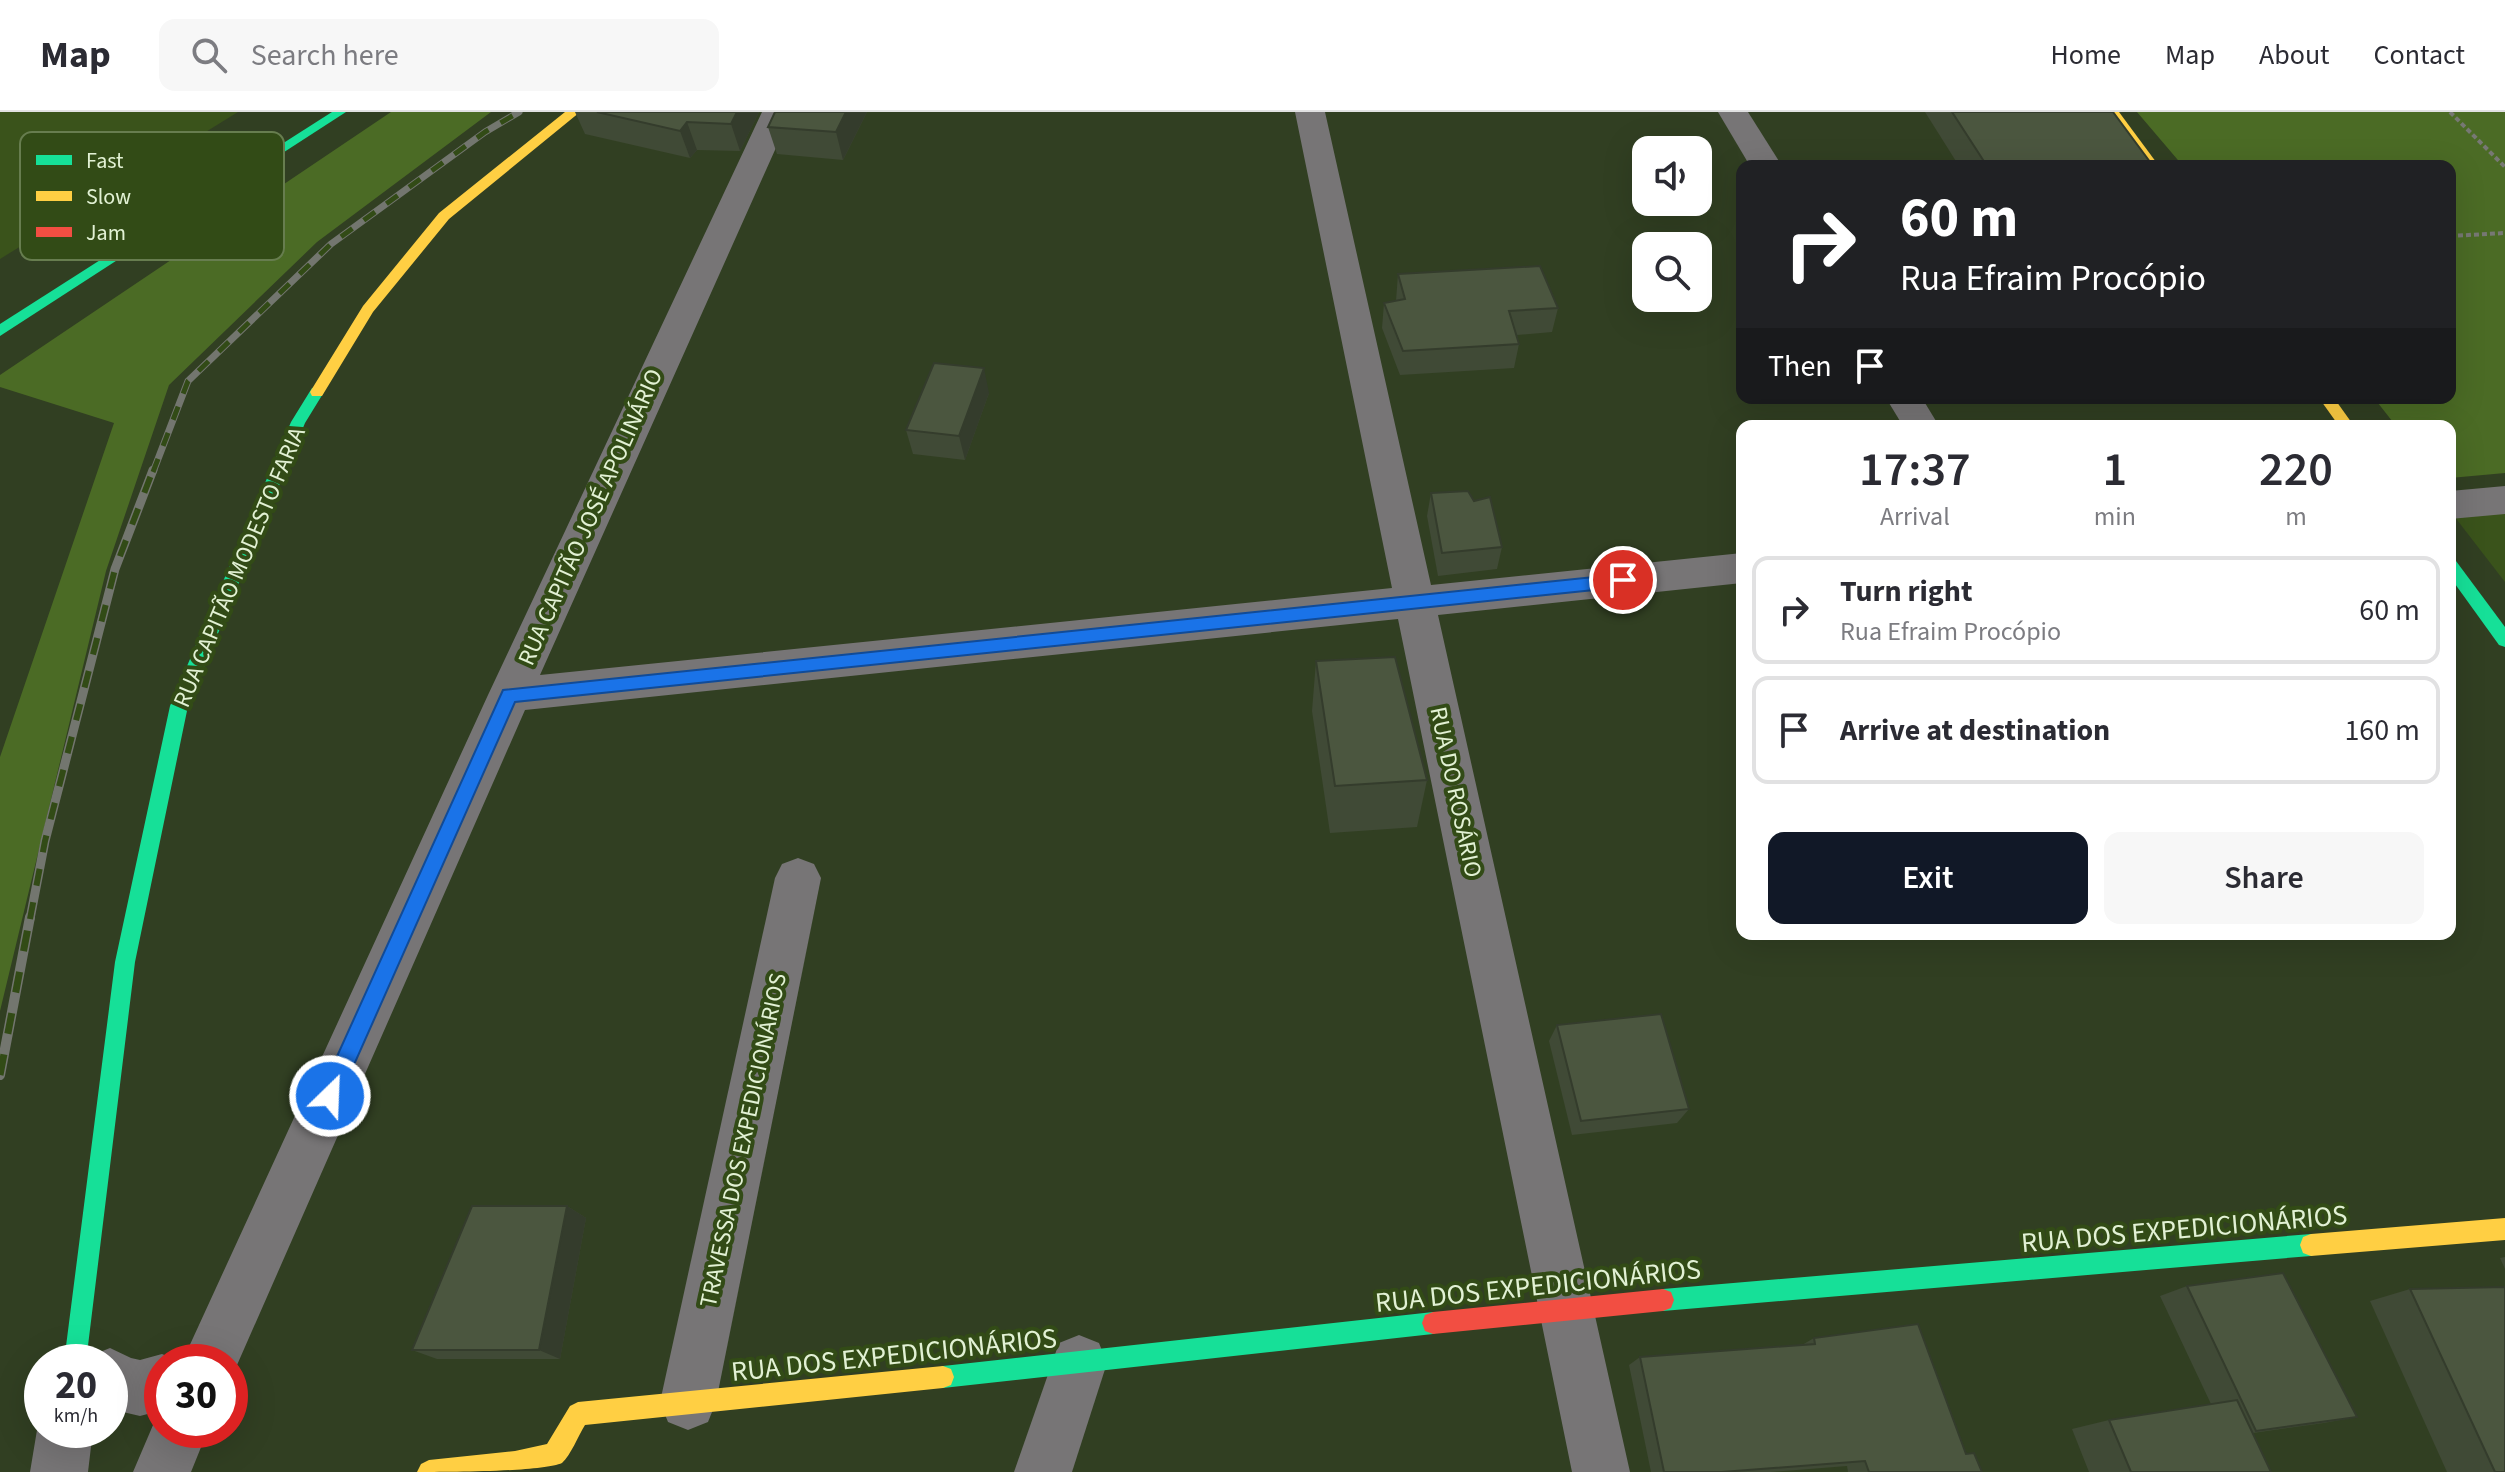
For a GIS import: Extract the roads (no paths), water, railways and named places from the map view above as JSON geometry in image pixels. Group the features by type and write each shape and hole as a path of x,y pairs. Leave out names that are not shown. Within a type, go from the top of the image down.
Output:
{"street":[{"path":"284,148 340,112"},
{"name":"RUA CAPITÃO MODESTO FARIA","path":"78,1344 125,962 179,706 298,422 368,309 444,216 555,124 574,112"},
{"name":"RUA CAPITÃO JOSÉ APOLINÁRIO","path":"215,1344 777,112"},
{"name":"RUA DO ROSÁRIO","path":"1310,112 1601,1472"},
{"path":"1733,112 1762,160"},
{"path":"2113,112 2149,160"},
{"path":"0,331 110,260"},
{"path":"2456,504 2505,500"},
{"path":"509,695 1736,569"},
{"path":"2456,573 2505,640"},
{"name":"TRAVESSA DOS EXPEDICIONÁRIOS","path":"688,1402 798,878"},
{"name":"RUA DOS EXPEDICIONÁRIOS","path":"429,1472 515,1463 554,1454 578,1414 1079,1363 1566,1308 2505,1229"},
{"path":"87,1285 98,1344"},
{"path":"1043,1472 1079,1363"},
{"path":"59,1472 62,1448"}],"railway":[{"path":"153,472 188,381 331,244 485,132 519,112"},
{"path":"30,919 45,841 115,569 153,470"},
{"path":"0,1075 30,917"}]}
